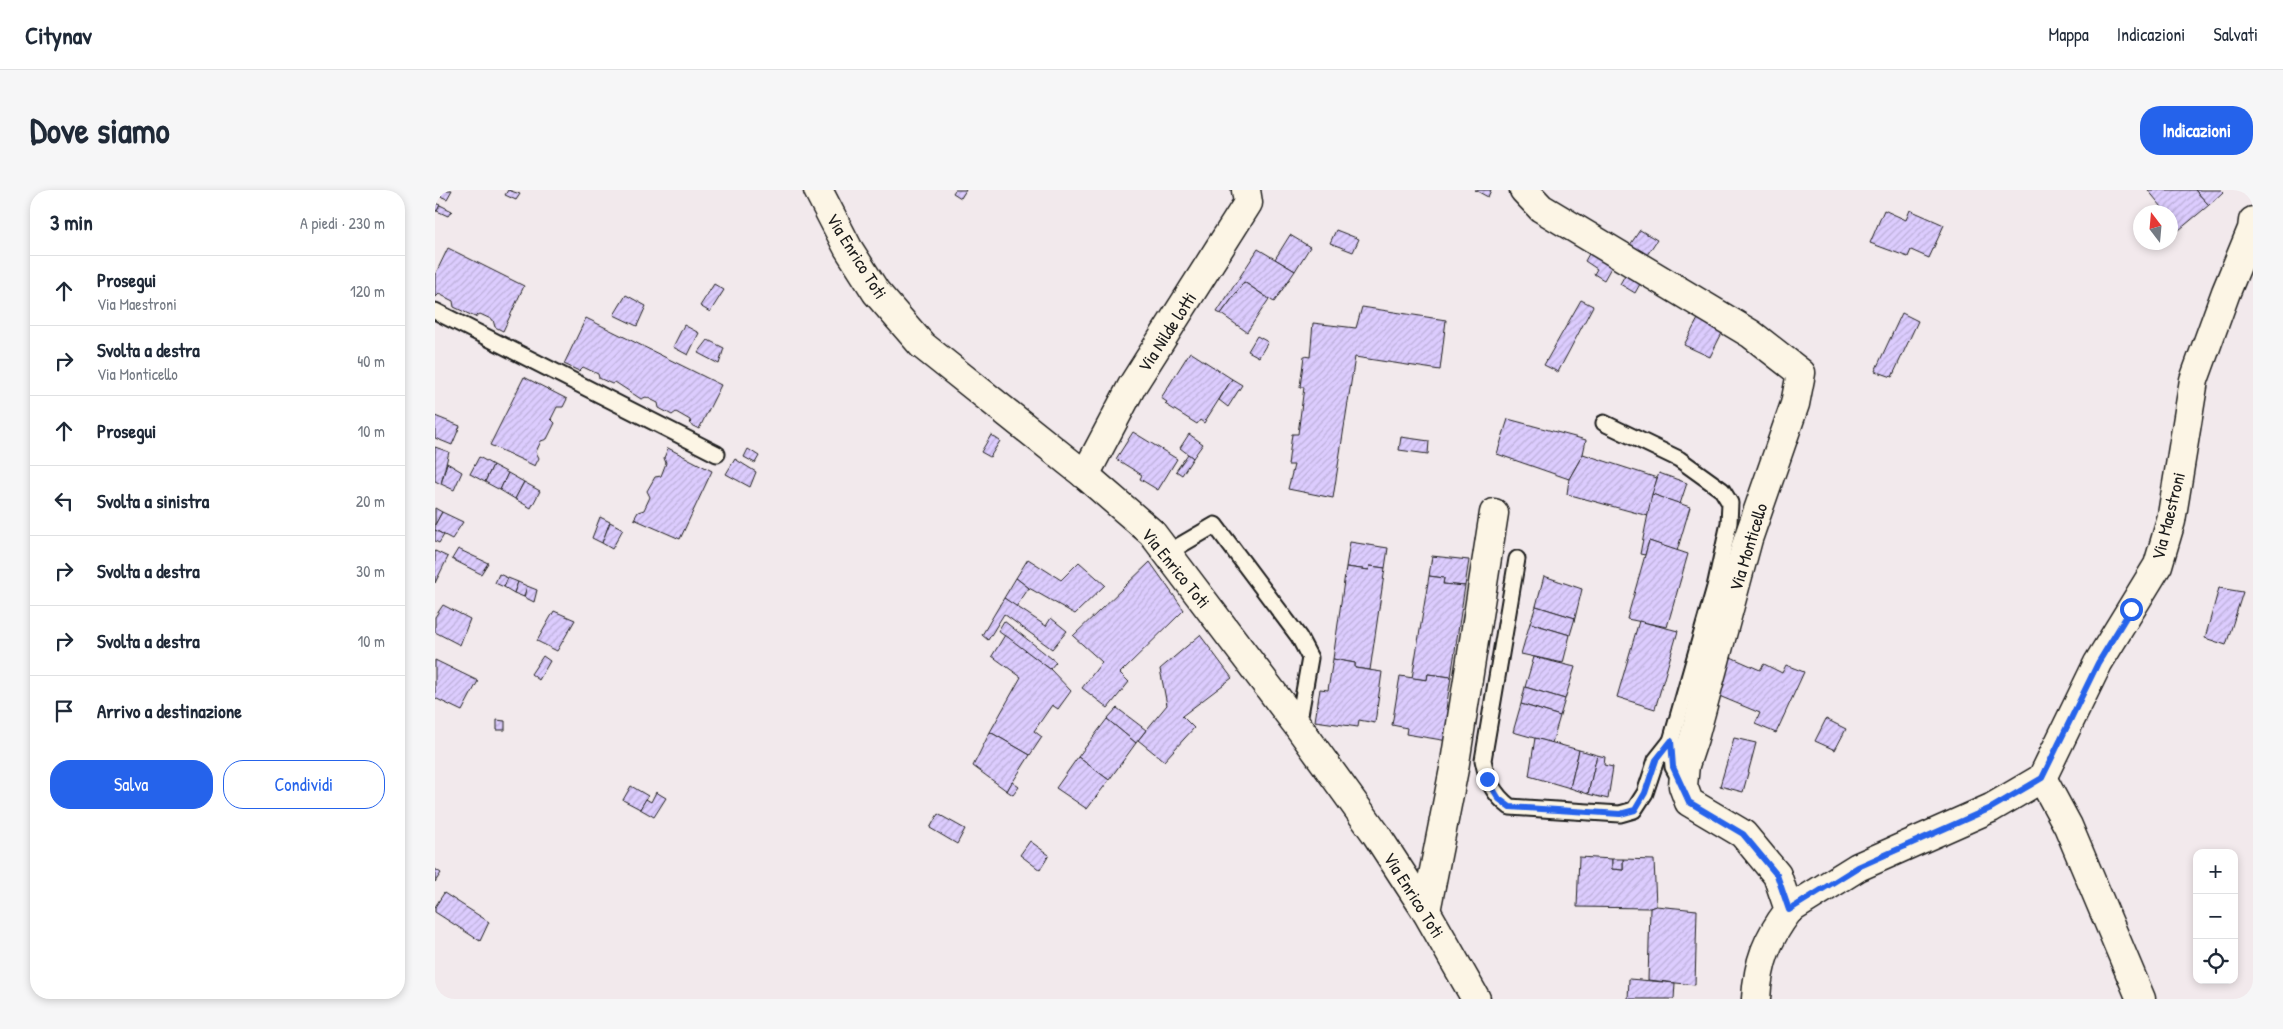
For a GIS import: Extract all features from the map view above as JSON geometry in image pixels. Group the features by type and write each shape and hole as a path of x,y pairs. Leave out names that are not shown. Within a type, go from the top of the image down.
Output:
{"street":[{"name":"Via Enrico Toti","path":"818,190 848,248 876,292 922,345 1085,475 1151,533 1298,726 1376,834 1426,911 1476,999"},
{"name":"Via Nilde lotti","path":"1085,475 1132,386 1248,203 1246,190"},
{"name":"Via Monticello","path":"1523,190 1541,208 1751,334 1801,373 1795,404 1748,539 1695,738 1685,765 1683,786"},
{"name":"Via Maestroni","path":"2042,778 2098,663 2158,565 2171,521 2194,380 2226,292 2252,229 2253,221"},
{"path":"1426,911 1454,769 1494,512"},
{"path":"1756,999 1758,973 1771,934 1789,910 1858,867 1991,808 2042,778 2068,826 2141,999"},
{"path":"1683,786 1689,802 1743,834 1777,875 1789,910"}],"lane":[{"path":"435,311 717,454"},
{"path":"1604,423 1679,459 1722,490 1730,503 1729,523 1715,587 1671,741 1673,767 1683,786"},
{"path":"1167,553 1215,525 1299,637 1309,658 1298,726"},
{"path":"1517,559 1483,760 1487,779 1499,799 1510,807 1620,814 1635,810 1645,793 1656,760 1671,741"}],"building":[{"path":"436,190 452,190 447,199 435,194"},
{"path":"508,190 520,194 516,200 505,195"},
{"path":"955,190 966,190 961,198 953,193"},
{"path":"1475,190 1491,190 1488,197"},
{"path":"2148,190 2195,190 2209,205 2179,230 2178,205 2160,205"},
{"path":"2195,190 2221,190 2223,192 2209,205"},
{"path":"435,203 440,205 437,211 435,211"},
{"path":"440,205 452,211 448,216 437,211"},
{"path":"1884,210 1906,220 1910,210 1944,225 1929,258 1911,250 1908,257 1870,243"},
{"path":"1336,230 1359,239 1353,252 1330,243"},
{"path":"1640,230 1657,240 1647,255 1630,245"},
{"path":"1290,235 1310,247 1295,271 1275,259"},
{"path":"448,248 524,286 503,331 495,327 493,320 480,314 475,317 454,307 453,301 439,294 435,298 435,275"},
{"path":"1258,249 1295,271 1274,302 1244,282 1221,314 1217,312"},
{"path":"1590,252 1613,264 1604,280 1594,274 1597,269 1585,261"},
{"path":"1625,275 1640,284 1635,293 1620,284"},
{"path":"1244,282 1269,299 1247,332 1221,314"},
{"path":"714,284 724,290 710,312 700,306"},
{"path":"626,295 646,306 637,326 614,315"},
{"path":"1581,300 1593,306 1558,372 1544,365"},
{"path":"1362,307 1446,320 1440,370 1355,357 1333,498 1288,489 1294,465 1288,465 1292,434 1298,434 1304,387 1300,387 1304,356 1310,357 1313,323 1356,328"},
{"path":"1902,313 1918,321 1892,377 1875,371"},
{"path":"1700,315 1724,329 1710,357 1684,345"},
{"path":"586,318 721,385 699,429 691,425 690,420 676,412 672,415 659,408 658,403 646,397 641,399 615,382 612,384 599,378 598,374 583,367 579,371 564,364"},
{"path":"684,325 699,333 688,355 673,347"},
{"path":"1257,336 1268,342 1259,357 1248,351"},
{"path":"708,340 724,348 719,364 698,353"},
{"path":"1190,352 1232,379 1204,423 1200,420 1197,424 1165,404 1167,402 1161,398"},
{"path":"524,377 567,399 563,407 557,407 551,419 555,423 547,439 541,441 536,452 539,458 535,466 490,445"},
{"path":"1232,379 1242,385 1228,407 1219,400"},
{"path":"435,416 460,426 452,445 435,438"},
{"path":"1508,419 1586,440 1583,454 1569,479 1497,454"},
{"path":"1133,432 1177,459 1158,490 1140,479 1142,475 1116,459"},
{"path":"1189,434 1203,444 1193,458 1180,448"},
{"path":"991,435 1000,441 990,457 981,452"},
{"path":"1401,437 1429,441 1428,454 1399,450"},
{"path":"435,447 449,452 441,484 435,481"},
{"path":"668,448 712,471 680,539 634,519 638,512 644,510 650,497 647,491 655,477 661,476 666,463 664,458"},
{"path":"748,449 759,456 755,463 744,457"},
{"path":"1188,454 1193,458 1182,475 1176,471"},
{"path":"1583,454 1657,478 1648,516 1567,494 1569,479"},
{"path":"479,457 493,465 485,482 470,474"},
{"path":"735,459 756,472 750,487 726,474"},
{"path":"447,463 462,472 454,490 441,484"},
{"path":"493,465 508,473 500,490 485,482"},
{"path":"508,473 524,482 515,499 500,490"},
{"path":"1659,473 1687,483 1680,504 1652,494"},
{"path":"524,482 540,491 531,508 515,499"},
{"path":"1652,494 1690,507 1677,551 1649,541 1645,555 1640,554"},
{"path":"435,508 442,512 435,525"},
{"path":"442,512 463,522 452,539 435,530 435,525"},
{"path":"600,517 610,522 602,543 592,538"},
{"path":"610,522 623,529 612,549 602,543"},
{"path":"435,530 444,535 439,543 435,541"},
{"path":"1649,541 1688,554 1667,627 1627,619"},
{"path":"1350,542 1388,548 1385,568 1370,566 1369,570 1346,567"},
{"path":"458,549 488,563 481,574 452,559"},
{"path":"435,551 448,557 435,583"},
{"path":"1432,556 1469,560 1465,586 1443,584 1444,578 1429,576"},
{"path":"1028,559 1061,580 1079,562 1105,585 1075,614 1029,588 1016,578"},
{"path":"1150,562 1184,610 1120,673 1129,682 1108,708 1082,688 1102,662 1073,636"},
{"path":"1370,566 1385,568 1370,670 1355,668 1355,663 1333,659 1346,567 1369,570"},
{"path":"499,574 508,578 504,587 495,583"},
{"path":"1429,576 1444,578 1443,584 1465,586 1451,677 1428,674 1427,680 1412,678"},
{"path":"1544,576 1582,589 1575,618 1536,606"},
{"path":"508,578 518,582 514,593 504,587"},
{"path":"1016,578 1029,588 1016,607 1004,598"},
{"path":"518,582 527,586 524,597 514,593"},
{"path":"527,586 537,590 534,602 524,597"},
{"path":"2219,588 2243,592 2226,645 2205,638"},
{"path":"1004,598 1046,626 1051,618 1067,631 1052,649 1004,614 988,640 982,635"},
{"path":"443,605 470,619 460,645 435,632 435,617"},
{"path":"1536,606 1575,618 1570,635 1530,623"},
{"path":"554,611 575,620 557,651 537,641"},
{"path":"1004,621 1056,662 1050,669 998,631"},
{"path":"1639,621 1678,631 1655,709 1617,697"},
{"path":"1530,623 1570,635 1563,663 1521,654"},
{"path":"1005,635 1050,669 1071,691 1058,709 1052,705 1034,731 1042,737 1030,755 990,732 1021,677 992,656"},
{"path":"1200,635 1232,678 1182,716 1194,728 1164,761 1138,740 1167,705 1160,669"},
{"path":"1724,654 1760,670 1764,664 1782,673 1786,665 1804,672 1776,733 1755,724 1760,713 1712,693"},
{"path":"543,656 550,661 539,680 531,674"},
{"path":"1534,657 1575,667 1565,699 1525,687"},
{"path":"1333,659 1355,663 1355,668 1382,672 1375,723 1359,720 1358,727 1315,721 1320,689 1328,690"},
{"path":"435,660 478,681 462,711 435,698"},
{"path":"1428,674 1451,677 1446,709 1453,710 1448,741 1406,734 1407,728 1392,725 1400,676 1427,680"},
{"path":"1525,687 1565,699 1560,716 1521,704"},
{"path":"1521,704 1560,716 1552,743 1513,732"},
{"path":"1117,708 1146,730 1136,743 1107,719"},
{"path":"1107,719 1136,743 1109,780 1078,757"},
{"path":"1826,719 1846,729 1835,750 1815,741"},
{"path":"497,720 505,721 505,730 497,730"},
{"path":"990,732 1030,755 1007,791 973,766"},
{"path":"1535,738 1579,750 1570,788 1529,776"},
{"path":"1734,738 1756,743 1743,792 1720,786"},
{"path":"1579,750 1597,755 1588,794 1570,788"},
{"path":"1597,755 1605,757 1604,765 1613,767 1608,799 1588,794"},
{"path":"1078,757 1109,780 1087,809 1056,788"},
{"path":"1012,782 1019,787 1013,795 1007,791"},
{"path":"631,786 648,796 640,809 623,800"},
{"path":"656,792 666,798 654,817 640,809 646,799 651,802"},
{"path":"938,814 965,829 957,844 930,828"},
{"path":"1030,841 1049,855 1040,870 1020,855"},
{"path":"1579,857 1612,859 1612,869 1623,870 1623,859 1654,860 1656,906 1650,908 1577,907"},
{"path":"1612,859 1623,859 1623,870 1612,869"},
{"path":"435,869 441,873 435,882"},
{"path":"444,893 489,922 480,941 435,912 435,907"},
{"path":"1656,906 1697,910 1695,985 1648,980 1650,908"},
{"path":"1629,979 1675,983 1674,999 1628,999"}],"route":[{"path":"1487,779 1499,799 1510,807 1620,814 1635,810 1645,793 1656,760 1671,741 1673,767 1689,802 1743,834 1777,875 1789,910 1858,867 1991,808 2042,778 2098,663 2131,609"}]}
